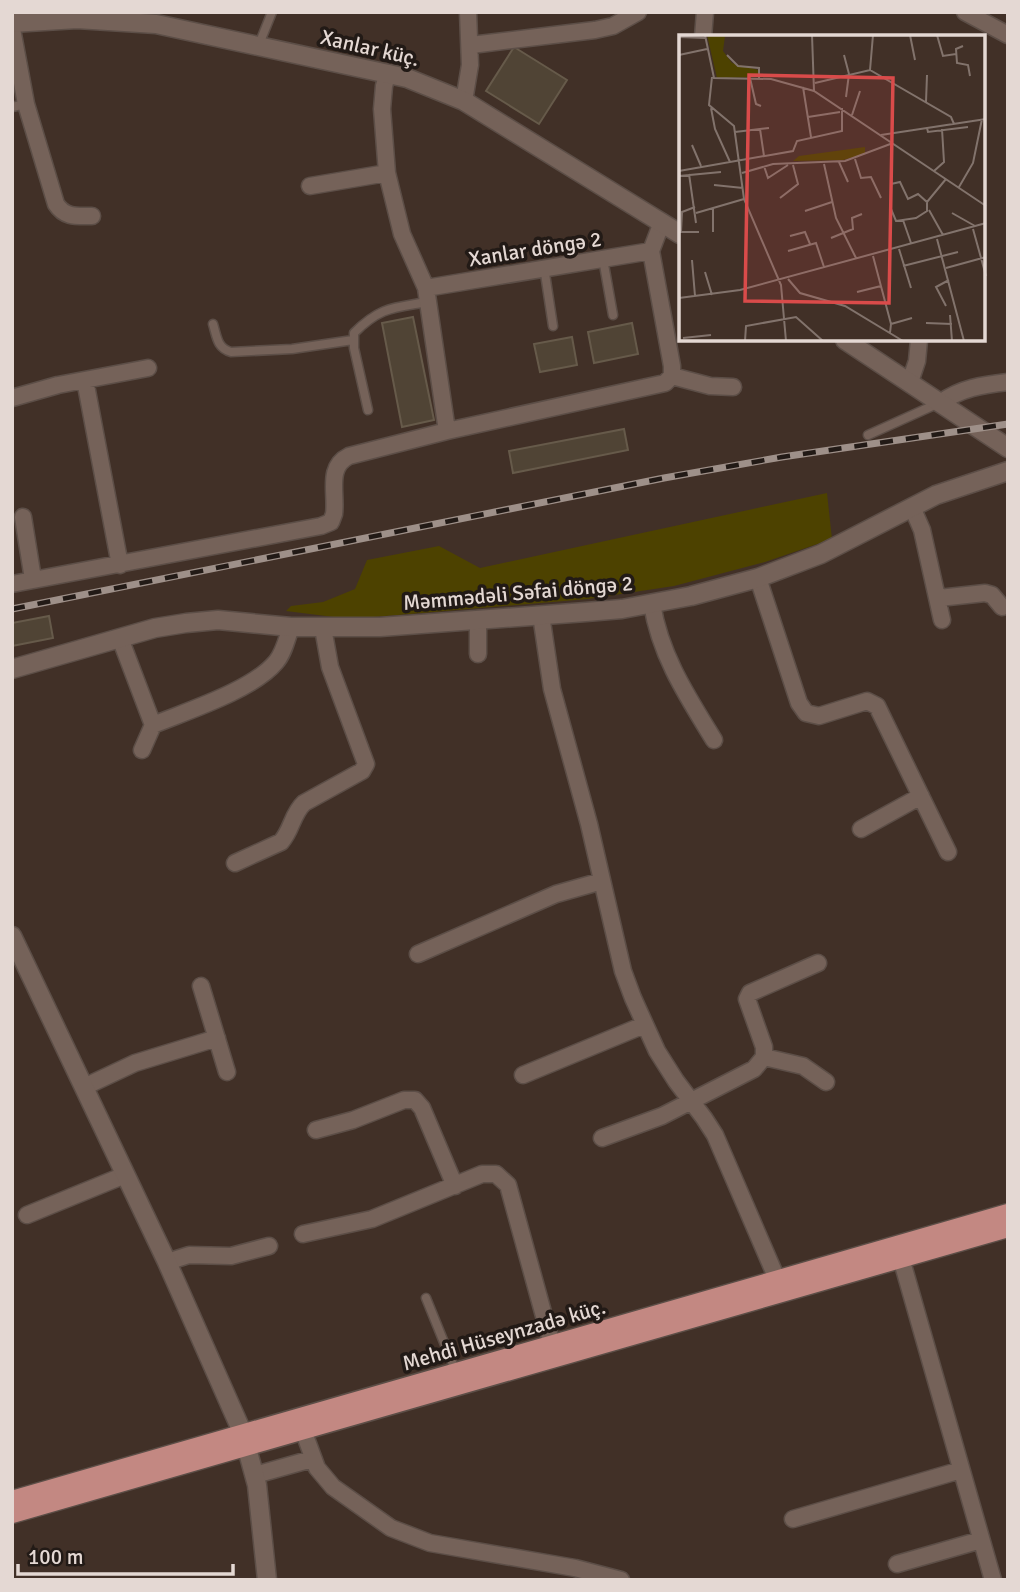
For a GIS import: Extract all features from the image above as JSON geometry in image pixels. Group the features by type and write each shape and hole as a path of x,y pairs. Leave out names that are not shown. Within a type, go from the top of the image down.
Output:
{"main road":[{"name":"Mehdi Hüseynzadə küç.","path":"12,1514 456,1372 1008,1213"},
{"name":"Mehdi Hüseynzadə küç.","path":"12,1500 245,1440 303,1430 1008,1228"}],"street":[{"path":"464,101 471,45 468,12"},
{"path":"471,45 638,12"},
{"path":"703,35 705,12"},
{"path":"965,12 1008,35"},
{"name":"Xanlar küç.","path":"12,23 77,15 156,24 388,73 427,85 464,101 679,233"},
{"path":"12,29 19,106 56,204 62,213 92,216"},
{"path":"388,73 382,109 387,173 402,234 427,295 447,431"},
{"path":"310,186 387,173"},
{"path":"12,584 321,526 331,522 334,514 334,475 342,460 447,431 657,387 665,383 672,376 672,366 651,251 662,222"},
{"name":"Xanlar döngə 2","path":"427,295 544,267 651,251"},
{"path":"847,341 1008,448"},
{"path":"909,382 919,341"},
{"path":"12,398 148,368"},
{"path":"672,376 710,386 733,387"},
{"path":"85,380 120,565"},
{"path":"940,403 967,388 1008,382"},
{"name":"Məmmədəli Səfai döngə 2","path":"12,669 155,628 218,620 291,627 392,626 652,604 758,578 821,554 936,495 1008,471"},
{"path":"912,507 922,530 942,620"},
{"path":"23,517 33,579"},
{"path":"758,578 799,703 806,713 819,716 867,701 877,706 948,852"},
{"path":"939,598 985,593 992,595 1002,607"},
{"path":"652,604 660,641 668,662 714,740"},
{"path":"541,615 552,689 623,971 644,1025 676,1081 715,1135 778,1279"},
{"path":"478,618 478,654"},
{"path":"153,725 211,702 253,680 275,664 291,627"},
{"path":"235,863 281,842 298,809 304,803 362,771 366,764 330,667 323,628"},
{"path":"120,638 153,725 142,750"},
{"path":"861,829 921,796"},
{"path":"418,954 556,894 602,881"},
{"path":"12,936 167,1262 245,1440 255,1475 267,1580"},
{"path":"602,1138 662,1116 754,1069 764,1057 764,1047 747,999 750,993 818,963"},
{"path":"201,986 227,1072"},
{"path":"523,1075 644,1025"},
{"path":"84,1087 135,1063 217,1038"},
{"path":"764,1057 803,1066 826,1082"},
{"path":"316,1130 353,1120 404,1100 415,1100 422,1108 455,1185"},
{"path":"303,1234 372,1219 482,1174 496,1174 508,1185 552,1345"},
{"path":"27,1215 125,1175"},
{"path":"167,1262 189,1255 231,1256 269,1246"},
{"path":"901,1258 993,1580"},
{"path":"303,1430 312,1459 325,1478 345,1497 391,1528 473,1551 585,1570 621,1580"},
{"path":"255,1475 312,1459"},
{"path":"793,1519 961,1470"},
{"path":"897,1564 981,1540"}],"lane":[{"path":"258,47 272,12"},
{"path":"603,259 613,315"},
{"path":"544,267 553,326"},
{"path":"368,410 353,340 354,333 371,317 427,295"},
{"path":"213,324 218,343 223,350 231,352 292,349 353,340"},
{"path":"868,435 940,403"},
{"path":"426,1298 456,1372"}],"shaded area":[{"path":"827,493 832,539 765,562 674,586 588,599 350,619 286,611 291,606 323,602 355,589 367,560 439,546 480,568"}],"building":[{"path":"514,47 567,80 539,124 486,91"},
{"path":"413,317 434,420 402,427 382,323"},
{"path":"632,323 638,354 594,363 588,332"},
{"path":"572,337 577,365 540,372 534,344"},
{"path":"624,429 628,450 513,473 509,451"},
{"path":"49,616 53,638 12,646 12,623"}],"railway":[{"path":"12,609 664,478 782,457 1008,424"}]}
